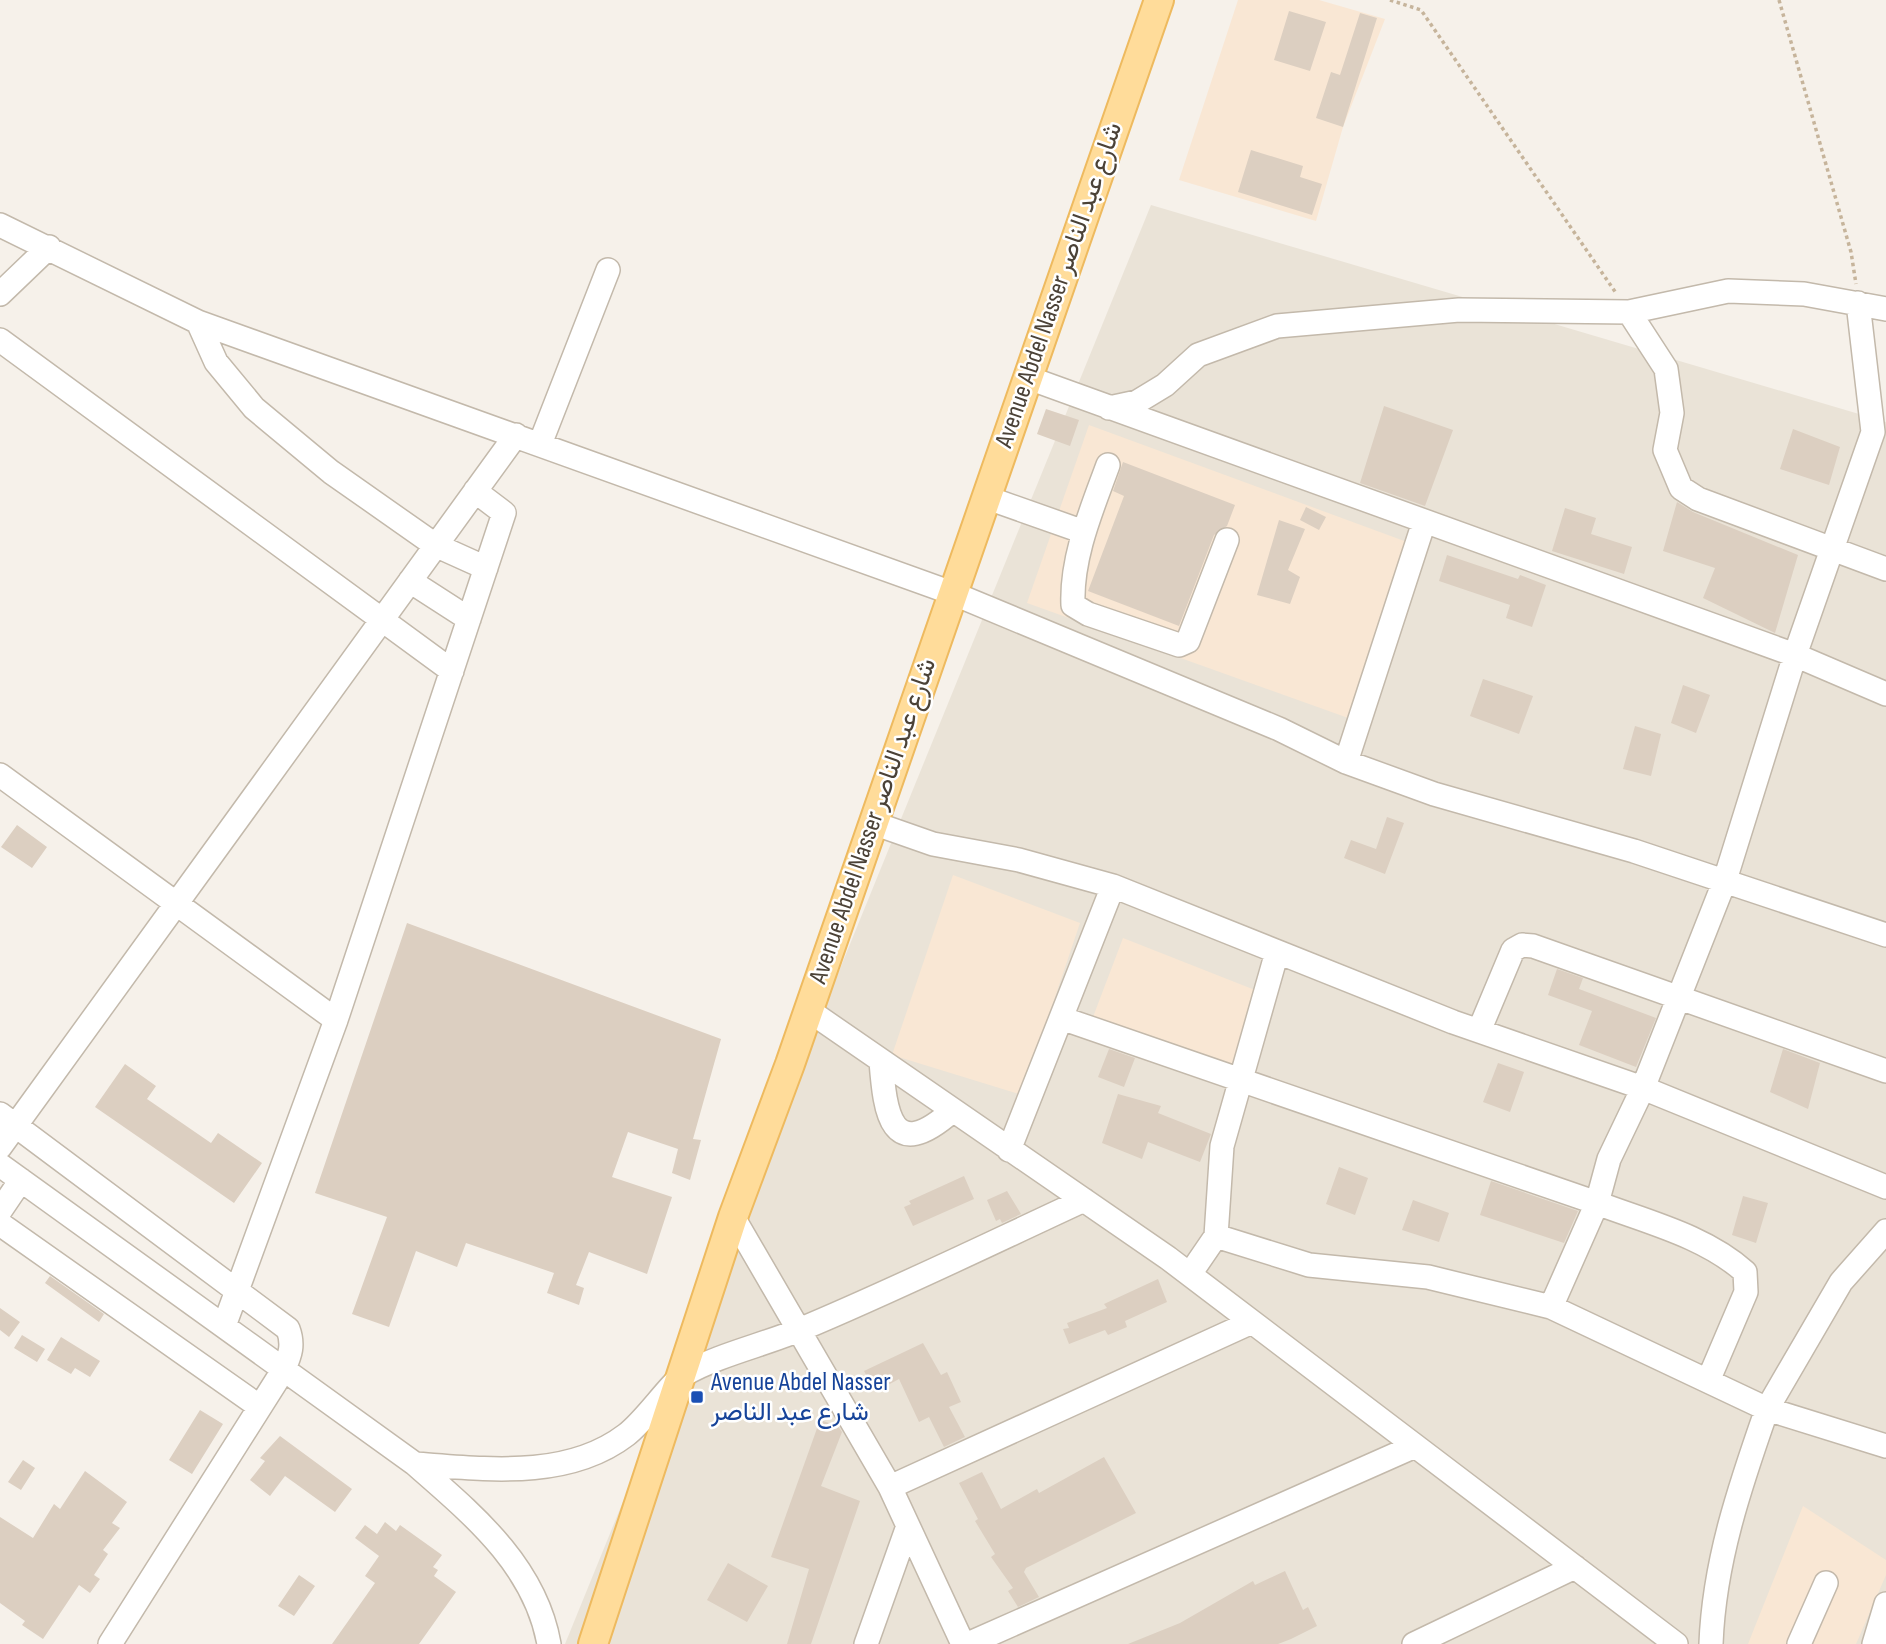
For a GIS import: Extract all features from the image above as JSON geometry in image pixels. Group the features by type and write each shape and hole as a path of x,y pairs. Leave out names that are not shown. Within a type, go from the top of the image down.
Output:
{"main road":[{"name":"Avenue Abdel Nasser شارع عبد الناصر","path":"593,1644 733,1217 808,1010 1159,0"}],"street":[{"path":"0,225 198,321 952,593 1279,729 1346,762 1434,794 1634,850 1886,934"},
{"path":"0,293 49,247"},
{"path":"540,443 608,270"},
{"path":"1109,408 1137,402 1166,385 1198,355 1277,326 1459,310 1629,313 1728,291 1804,294 1886,309"},
{"path":"1551,1307 1597,1203 1609,1159 1643,1088 1726,880 1830,548 1873,432 1858,303"},
{"path":"1629,313 1666,369 1672,413 1665,450 1681,488 1698,499 1886,569"},
{"path":"198,321 216,362 254,408 331,472 435,545 486,568"},
{"path":"1,342 452,671"},
{"path":"1026,377 1795,655 1886,694"},
{"path":"0,1146 8,1120 176,903 516,435"},
{"path":"1108,465 1084,532 1072,591 1073,606 1179,645 1188,641 1227,540"},
{"path":"224,1326 336,1020 504,513 475,491"},
{"path":"985,497 1084,532"},
{"path":"1346,762 1424,522"},
{"path":"410,581 469,619"},
{"path":"0,775 336,1020"},
{"path":"873,823 933,844 1019,860 1113,886 1479,1031 1643,1088 1886,1187"},
{"path":"1009,1150 1113,886"},
{"path":"1479,1031 1513,950 1522,945 1533,946 1886,1071"},
{"path":"1190,1274 1216,1236 1222,1146 1277,952"},
{"path":"808,1010 1190,1274 1676,1644"},
{"path":"1061,1018 1597,1203 1682,1234 1729,1258 1745,1272 1746,1292 1708,1381"},
{"path":"881,1061 884,1105 889,1120 897,1129 908,1134 927,1130 952,1111"},
{"path":"8,1120 288,1329 292,1351 284,1370 110,1644"},
{"path":"0,1165 415,1464 489,1531 518,1567 534,1598 549,1644"},
{"path":"0,1211 21,1180"},
{"path":"415,1464 522,1469 560,1464 593,1454 624,1437 647,1417 683,1375 799,1330 1084,1200"},
{"path":"733,1217 890,1487 966,1644 1415,1446"},
{"path":"0,1223 260,1407"},
{"path":"1711,1644 1713,1600 1732,1509 1767,1409 1841,1282 1886,1231"},
{"path":"1216,1236 1309,1265 1428,1278 1551,1307 1767,1409 1886,1446"},
{"path":"890,1487 1252,1322"},
{"path":"866,1644 908,1526"},
{"path":"1414,1644 1575,1567"},
{"path":"1799,1644 1826,1583"},
{"path":"1874,1644 1886,1604"}],"path":[{"path":"1390,0 1421,10 1629,313"},
{"path":"1779,0 1851,252 1858,303"}],"shaded area":[{"path":"1238,0 1319,0 1385,19 1343,127 1316,221 1179,180"},
{"path":"1151,205 1886,422 1886,1644 565,1644"},
{"path":"1089,425 1407,542 1351,719 1027,603"},
{"path":"953,875 1080,923 1022,1095 892,1055"},
{"path":"1123,938 1260,992 1233,1065 1093,1017"},
{"path":"1803,1506 1886,1560 1886,1575 1856,1644 1748,1644"}],"building":[{"path":"1289,11 1326,22 1310,71 1274,60"},
{"path":"1360,13 1377,18 1343,127 1316,118 1331,72 1340,75"},
{"path":"1251,150 1303,166 1300,177 1322,184 1312,215 1238,192"},
{"path":"1384,406 1453,430 1425,506 1360,483"},
{"path":"1046,409 1079,420 1070,446 1037,434"},
{"path":"1793,429 1840,447 1829,485 1780,469"},
{"path":"1123,462 1235,505 1227,526 1214,535 1179,626 1088,591 1124,496 1113,491"},
{"path":"1677,502 1693,512 1798,555 1775,633 1703,598 1715,568 1663,551"},
{"path":"1306,507 1326,517 1319,530 1300,520"},
{"path":"1565,508 1596,518 1591,534 1632,547 1624,574 1552,551"},
{"path":"1279,520 1305,529 1288,570 1300,577 1290,604 1257,595"},
{"path":"1447,555 1518,579 1520,575 1546,585 1532,627 1506,618 1510,605 1439,581"},
{"path":"1483,679 1533,696 1519,734 1470,716"},
{"path":"1683,685 1710,695 1696,733 1671,723"},
{"path":"1635,726 1661,734 1651,776 1623,769"},
{"path":"1387,817 1404,823 1385,874 1344,858 1351,840 1376,849"},
{"path":"17,825 47,847 32,868 1,847"},
{"path":"407,923 721,1039 693,1139 701,1140 690,1180 672,1173 678,1149 628,1132 612,1177 672,1197 647,1274 589,1252 576,1285 584,1288 579,1305 547,1293 554,1273 466,1243 457,1267 416,1251 389,1327 352,1314 387,1217 315,1193"},
{"path":"1557,969 1583,978 1579,989 1656,1018 1636,1067 1579,1045 1592,1011 1548,995"},
{"path":"1109,1049 1135,1058 1124,1087 1098,1077"},
{"path":"1783,1049 1820,1063 1808,1109 1770,1092"},
{"path":"1498,1063 1524,1072 1510,1112 1483,1102"},
{"path":"125,1064 156,1086 147,1099 211,1143 218,1133 262,1163 234,1203 95,1107"},
{"path":"1118,1094 1161,1106 1158,1113 1211,1134 1200,1162 1148,1142 1142,1159 1102,1143"},
{"path":"1339,1167 1368,1178 1355,1215 1326,1204"},
{"path":"964,1176 974,1199 913,1226 904,1207 911,1204 909,1201"},
{"path":"1491,1181 1578,1211 1564,1243 1480,1215"},
{"path":"1007,1191 1021,1214 1002,1223 1000,1219 996,1221 987,1200"},
{"path":"1743,1196 1768,1203 1756,1243 1732,1235"},
{"path":"1413,1200 1449,1213 1439,1242 1402,1230"},
{"path":"50,1276 104,1314 99,1322 45,1283"},
{"path":"1158,1279 1167,1302 1125,1321 1127,1327 1108,1335 1105,1330 1069,1344 1063,1329 1069,1328 1067,1323 1107,1308 1104,1304"},
{"path":"0,1308 20,1322 9,1337 0,1330"},
{"path":"22,1335 45,1349 37,1362 14,1348"},
{"path":"61,1337 100,1361 90,1377 75,1368 71,1374 47,1360"},
{"path":"923,1343 941,1375 947,1372 961,1402 949,1407 965,1437 944,1447 929,1417 919,1422 899,1379 875,1392 864,1371"},
{"path":"200,1410 223,1424 192,1474 169,1460"},
{"path":"820,1420 838,1426 842,1432 821,1486 860,1501 811,1644 787,1644 809,1569 771,1557"},
{"path":"280,1436 352,1489 335,1512 285,1476 270,1496 250,1480 265,1461 260,1458"},
{"path":"1104,1457 1136,1513 1026,1568 1024,1572 1039,1597 1018,1607 1008,1591 1013,1588 991,1557 995,1554 975,1521 978,1519 959,1483 982,1472 1001,1509 1037,1489 1039,1493"},
{"path":"23,1460 35,1468 21,1490 8,1482"},
{"path":"85,1471 127,1502 112,1523 120,1528 103,1550 108,1554 94,1575 100,1579 90,1593 79,1585 43,1639 22,1625 25,1621 0,1603 0,1517 33,1538 54,1504 60,1509"},
{"path":"385,1522 396,1531 400,1525 442,1555 433,1567 438,1570 434,1576 456,1592 419,1644 332,1644 375,1583 365,1576 379,1556 355,1538 365,1525 377,1534"},
{"path":"728,1563 768,1586 747,1622 707,1600"},
{"path":"1285,1571 1303,1610 1308,1607 1317,1626 1291,1639 1278,1644 1128,1644 1180,1623 1253,1581 1255,1585"},
{"path":"299,1575 315,1586 294,1616 278,1606"}],"place":[{"name":"Avenue Abdel Nasser شارع عبد الناصر","path":"697,1397"}]}
